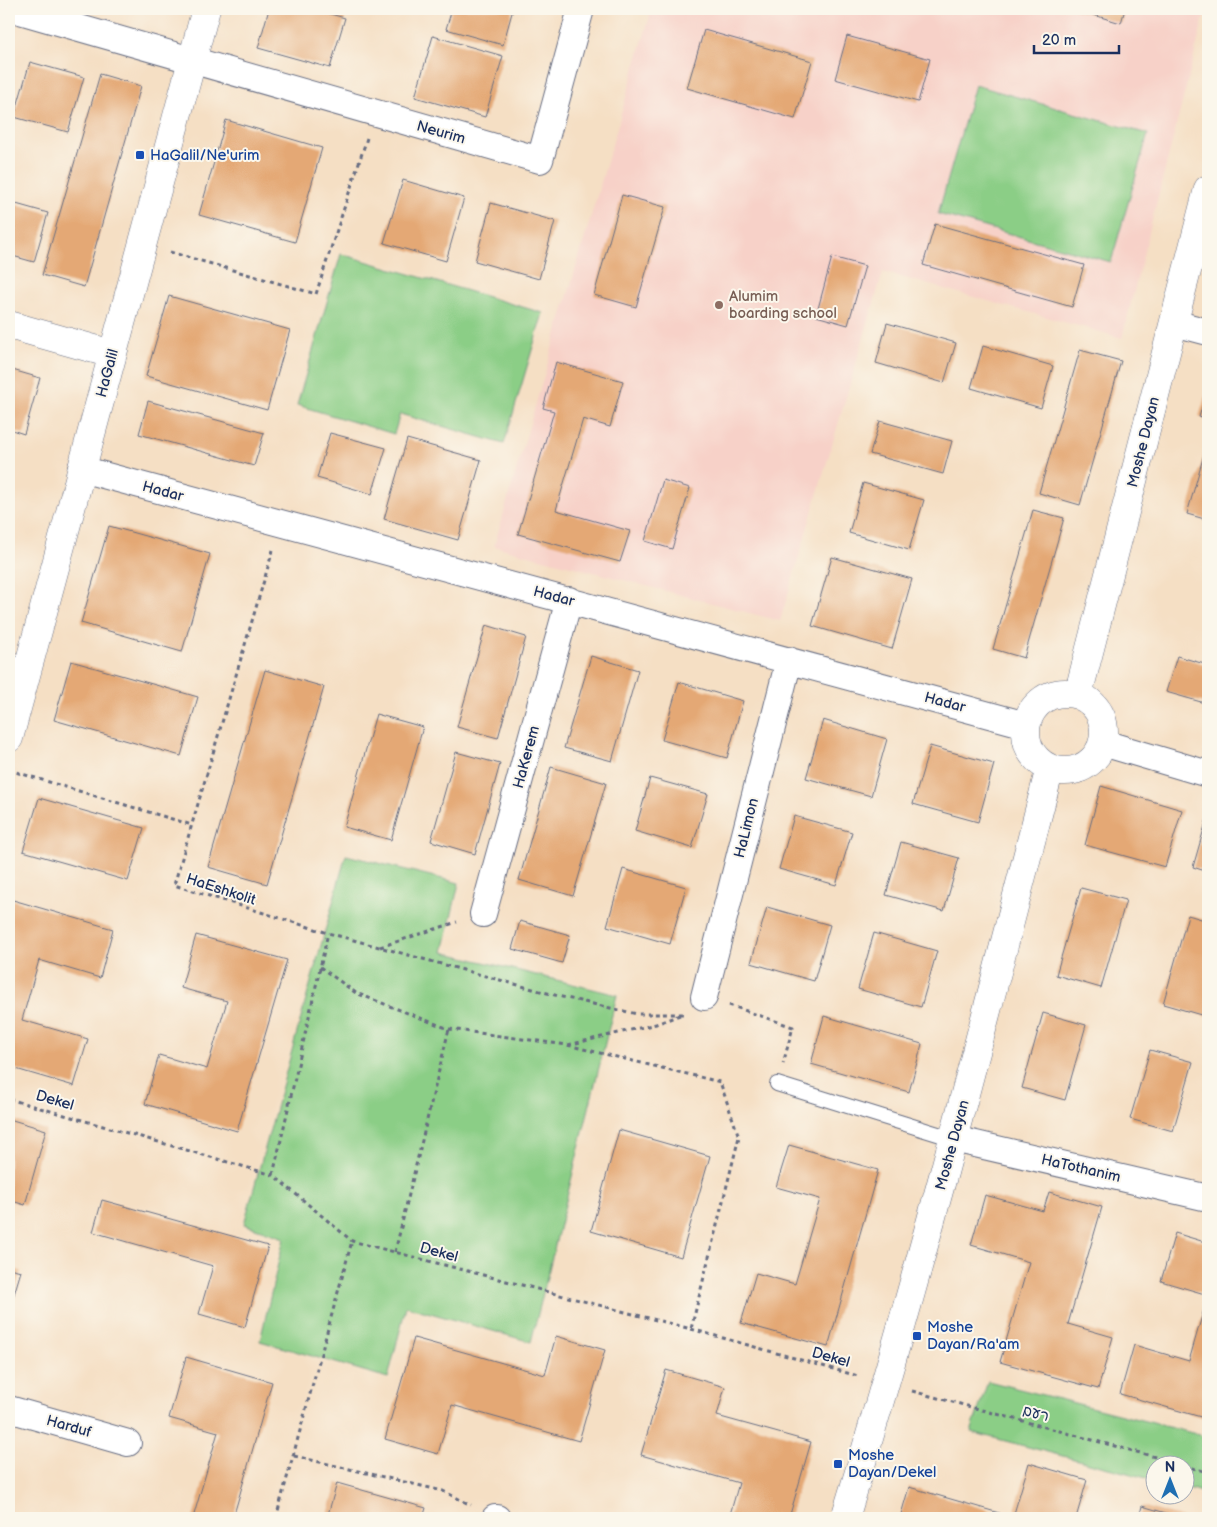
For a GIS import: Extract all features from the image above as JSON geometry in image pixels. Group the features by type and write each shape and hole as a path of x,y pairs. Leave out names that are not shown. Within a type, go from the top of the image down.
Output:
{"street":[{"name":"Neurim","path":"13,9 540,160 581,9"},
{"name":"HaGalil","path":"9,738 206,9"},
{"name":"Moshe Dayan","path":"1078,695 1208,189"},
{"path":"1174,323 1208,332"},
{"path":"9,325 112,354"},
{"name":"Hadar","path":"81,469 1026,725"},
{"name":"HaKerem","path":"483,914 569,600"},
{"name":"HaLimon","path":"704,997 788,660"},
{"path":"1065,693 1078,695 1091,703 1100,714 1105,728 1103,743 1097,755 1088,765 1076,770 1063,772 1050,768 1038,761 1030,751 1026,738 1026,725 1031,712 1040,702 1051,696 1065,693"},
{"path":"1103,743 1208,774"},
{"name":"Moshe Dayan","path":"844,1518 886,1384 954,1138 1050,768"},
{"name":"HaTothanim","path":"954,1138 1208,1198"},
{"name":"Harduf","path":"9,1409 128,1443"}],"lane":[{"path":"777,1084 954,1138"}],"path":[{"path":"142,244 316,294 375,113"},
{"name":"HaEshkolit","path":"281,523 174,885 328,933"},
{"path":"9,770 192,825"},
{"path":"380,947 483,914"},
{"path":"273,1175 328,933 562,997 637,1014 684,1014 656,1024 567,1045"},
{"path":"320,967 356,993 449,1029 567,1045 720,1082 739,1137 691,1329"},
{"path":"704,997 793,1027 777,1084"},
{"path":"395,1252 449,1029"},
{"name":"Dekel","path":"9,1099 273,1175 352,1241 691,1329 886,1384"},
{"path":"276,1518 352,1241"},
{"name":"רעם","path":"886,1384 1144,1454"},
{"path":"294,1456 443,1491 496,1518"},
{"path":"1194,1468 1208,1472"}],"shaded area":[{"name":"Alumim boarding school","path":"652,9 1206,9 1122,338 883,272 780,621 494,546"}],"green space":[{"path":"975,85 1148,134 1111,262 938,214"},
{"path":"341,254 543,313 504,444 400,414 394,434 297,405"},
{"path":"346,855 459,883 443,952 617,995 531,1342 406,1306 388,1378 260,1341 284,1238 244,1224"},
{"path":"988,1381 1208,1437 1208,1496 1194,1490 1194,1454 1144,1454 1144,1477 971,1432"}],"building":[{"path":"269,9 312,9 345,18 330,68 258,48"},
{"path":"452,9 513,9 503,45 446,29"},
{"path":"1073,9 1125,9 1121,23"},
{"path":"704,30 812,61 795,119 687,88"},
{"path":"433,36 503,56 485,117 415,97"},
{"path":"847,36 930,59 918,102 835,79"},
{"path":"30,62 84,77 68,132 14,117"},
{"path":"100,74 141,86 84,287 42,275"},
{"path":"226,120 322,148 295,242 199,215"},
{"path":"403,180 464,198 446,261 384,243"},
{"path":"622,195 665,207 636,307 594,295"},
{"path":"9,202 48,213 34,262 9,255"},
{"path":"491,203 555,221 539,279 475,261"},
{"path":"935,224 1084,265 1072,307 923,265"},
{"path":"832,257 865,266 848,325 816,316"},
{"path":"169,296 290,330 267,410 146,376"},
{"path":"887,323 956,343 944,383 876,363"},
{"path":"983,346 1053,366 1041,408 971,388"},
{"path":"1080,350 1121,361 1080,505 1039,493"},
{"path":"556,362 623,381 610,427 583,419 556,510 630,531 620,562 518,534 554,411 543,408"},
{"path":"9,369 40,378 24,434 9,429"},
{"path":"1208,388 1208,420 1199,417"},
{"path":"148,401 264,433 254,466 139,434"},
{"path":"880,421 952,441 943,474 870,454"},
{"path":"330,433 386,448 372,494 317,478"},
{"path":"407,439 481,460 458,540 384,519"},
{"path":"1205,451 1208,452 1208,520 1187,514"},
{"path":"663,480 690,488 672,549 645,541"},
{"path":"863,483 924,500 909,550 849,533"},
{"path":"1033,510 1064,518 1024,658 993,649"},
{"path":"109,526 210,554 182,652 81,623"},
{"path":"832,557 912,579 892,649 812,626"},
{"path":"486,625 526,637 498,738 457,727"},
{"path":"591,656 638,670 612,761 564,748"},
{"path":"1177,656 1208,665 1208,704 1166,692"},
{"path":"71,661 198,697 181,756 54,720"},
{"path":"265,670 324,687 267,884 208,867"},
{"path":"679,682 743,701 727,758 662,740"},
{"path":"376,714 423,727 391,840 344,827"},
{"path":"823,720 887,739 871,796 806,778"},
{"path":"930,746 994,764 978,822 913,804"},
{"path":"456,752 500,764 475,854 431,841"},
{"path":"551,767 606,783 573,896 519,880"},
{"path":"650,778 708,794 692,848 635,831"},
{"path":"1101,786 1182,810 1165,867 1085,845"},
{"path":"39,798 144,828 128,881 23,851"},
{"path":"1208,815 1208,872 1193,867"},
{"path":"794,816 852,832 836,885 779,869"},
{"path":"901,842 959,858 944,911 886,895"},
{"path":"623,869 686,887 670,944 607,926"},
{"path":"1081,888 1126,900 1101,988 1056,975"},
{"path":"13,900 113,929 100,978 39,960 22,1020 88,1039 74,1086 9,1067 9,916"},
{"path":"767,907 830,925 814,981 751,963"},
{"path":"1188,915 1208,921 1208,1017 1163,1004"},
{"path":"520,921 570,935 562,963 512,949"},
{"path":"874,933 937,951 921,1007 858,989"},
{"path":"196,935 287,960 237,1131 145,1104 159,1055 207,1069 227,1001 181,988"},
{"path":"1043,1013 1086,1025 1065,1100 1022,1088"},
{"path":"824,1016 922,1044 909,1092 811,1064"},
{"path":"1150,1050 1193,1062 1173,1131 1130,1119"},
{"path":"9,1119 46,1130 25,1205 9,1200"},
{"path":"619,1130 710,1156 681,1257 591,1231"},
{"path":"789,1145 878,1170 828,1347 741,1323 756,1273 795,1284 820,1199 776,1187"},
{"path":"1049,1192 1102,1207 1068,1324 1113,1337 1098,1389 1000,1362 1029,1262 971,1245 985,1195 1043,1211"},
{"path":"102,1200 268,1246 245,1327 199,1314 213,1266 93,1232"},
{"path":"1175,1233 1208,1243 1208,1295 1161,1281"},
{"path":"9,1268 21,1271 9,1311"},
{"path":"1208,1295 1208,1419 1120,1394 1134,1345 1189,1361"},
{"path":"556,1336 605,1350 579,1441 452,1405 438,1454 385,1439 414,1338 545,1375"},
{"path":"186,1357 272,1382 233,1518 193,1518 218,1432 169,1418"},
{"path":"666,1370 725,1387 717,1416 811,1442 789,1518 729,1518 739,1483 641,1455"},
{"path":"1029,1463 1087,1480 1076,1518 900,1518 909,1487 1013,1517"},
{"path":"337,1483 426,1508 423,1518 327,1518"},
{"path":"1142,1506 1183,1518 1139,1518"}],"place":[{"name":"HaGalil/Ne'urim","path":"140,155"},
{"name":"Alumim boarding school","path":"719,305"},
{"name":"Moshe Dayan/Ra'am","path":"917,1336"},
{"name":"Moshe Dayan/Dekel","path":"838,1464"}]}
